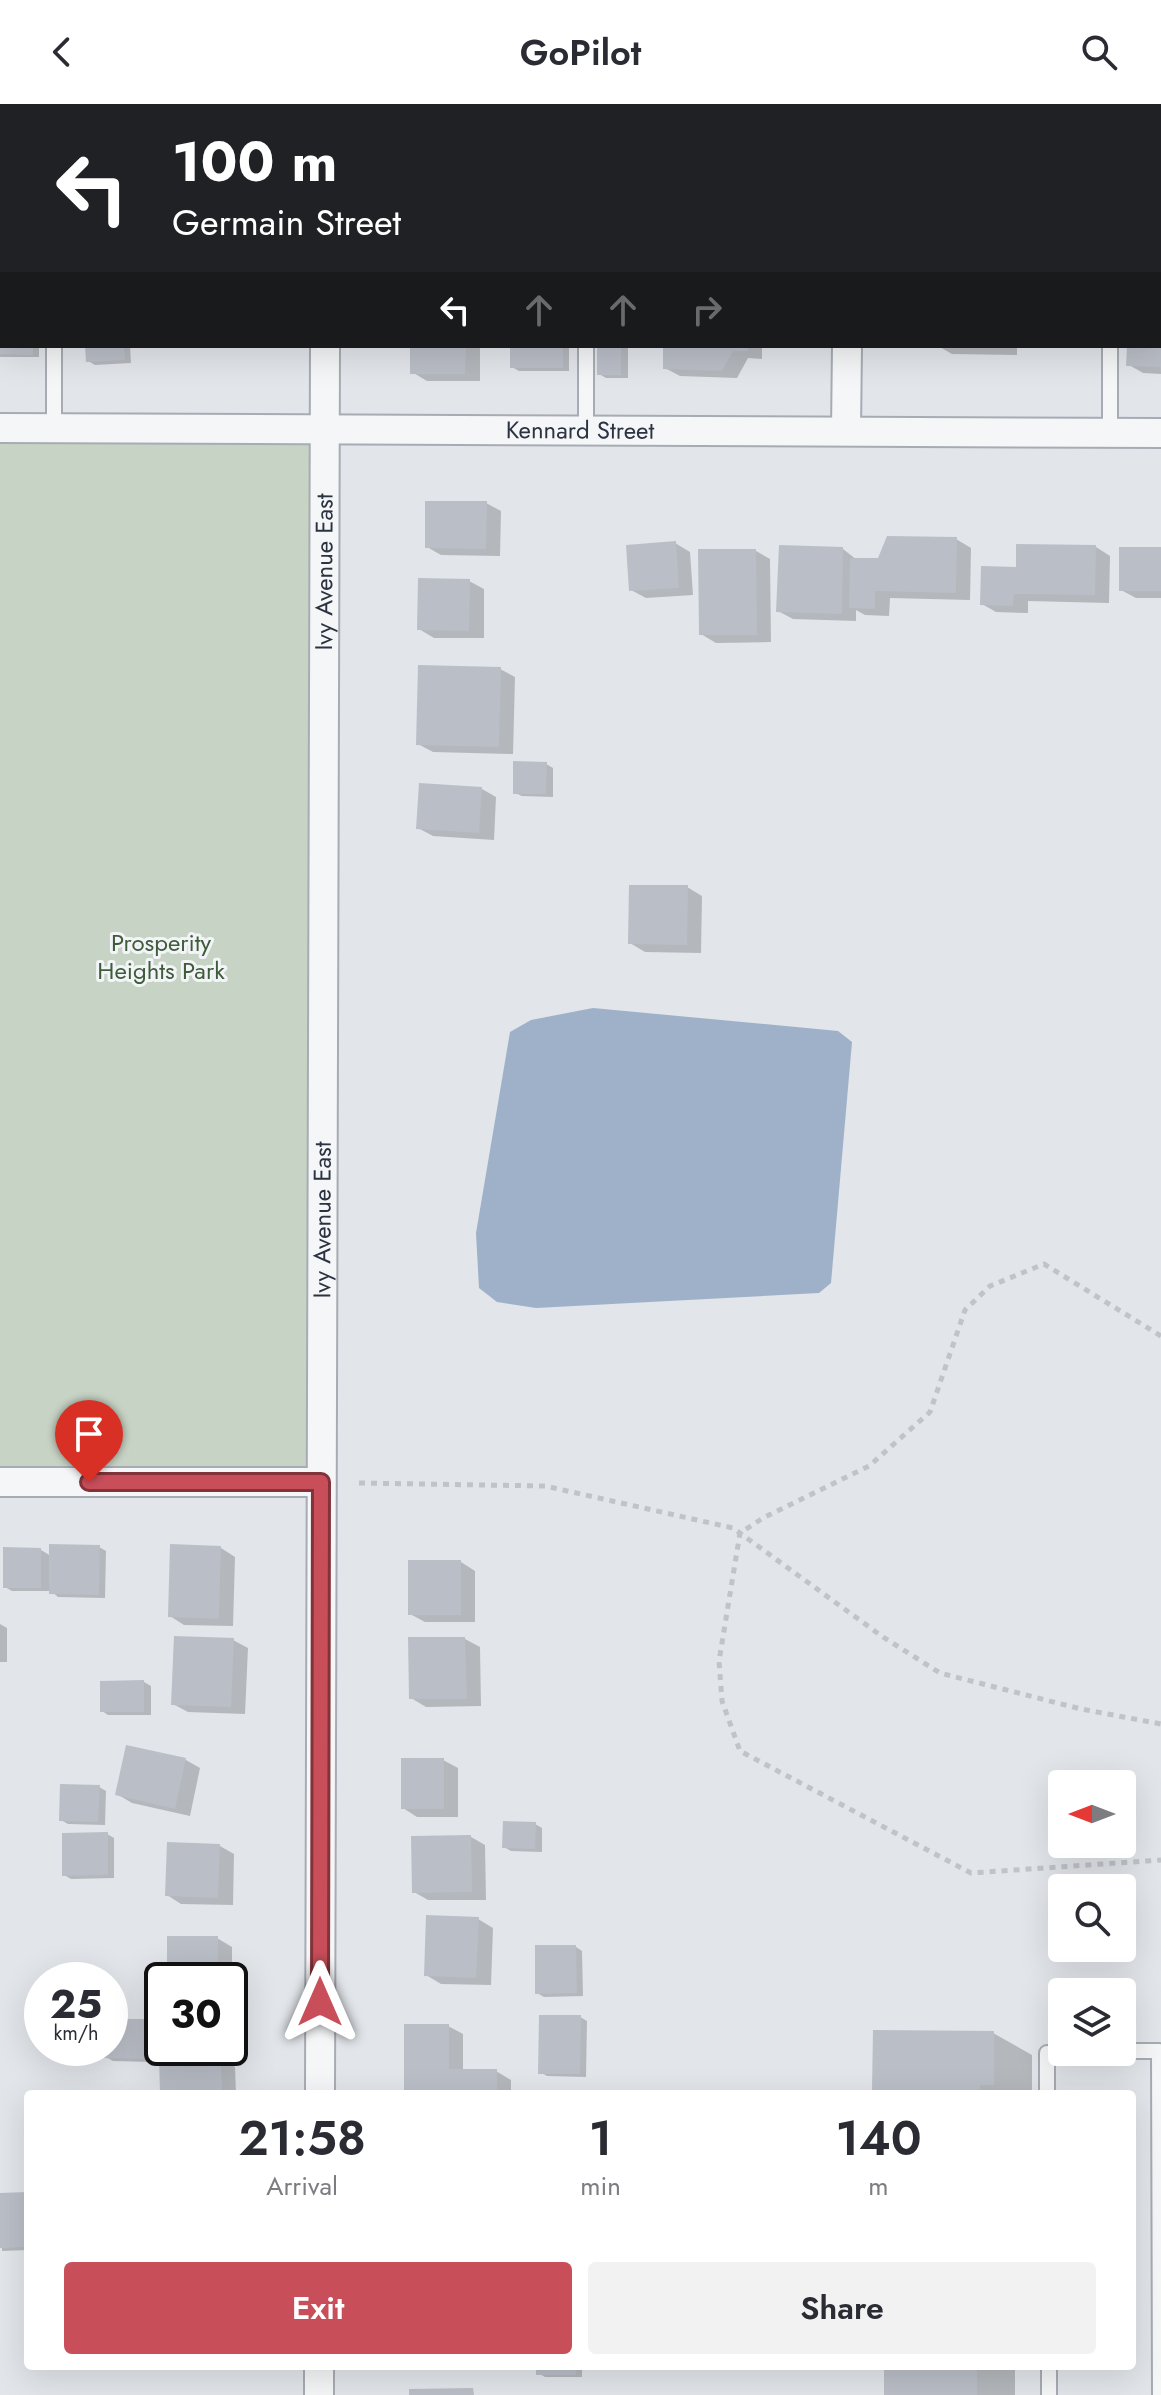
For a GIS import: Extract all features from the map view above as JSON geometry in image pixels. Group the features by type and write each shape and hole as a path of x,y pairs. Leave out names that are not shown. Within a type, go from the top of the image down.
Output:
{"street":[{"name":"Ivy Avenue East","path":"320,2090 325,348"},
{"path":"846,431 847,348"},
{"name":"Kennard Street","path":"0,428 1161,433"},
{"path":"0,1482 321,1482"},
{"path":"319,2370 319,2395"}],"lane":[{"path":"54,348 54,429"},
{"path":"586,348 586,430"},
{"path":"1110,348 1110,432"},
{"path":"1136,2051 1159,2051 1160,2395"},
{"path":"1047,2090 1048,2053"},
{"path":"1049,2370 1049,2395"}],"path":[{"path":"1161,1336 1044,1264 990,1286 965,1310 930,1412 869,1466 763,1518 740,1533 719,1661 722,1701 740,1751 971,1873 1161,1860"},
{"path":"359,1483 545,1486 733,1528 883,1637 940,1673 1081,1709 1161,1724"}],"green space":[{"name":"Prosperity Heights Park","path":"0,429 324,429 321,1482 0,1482"}],"water":[{"path":"593,1008 838,1031 852,1042 831,1283 819,1293 536,1308 497,1302 479,1288 476,1233 510,1032 531,1020"}],"building":[{"path":"0,348 33,348 33,355 0,354"},
{"path":"85,348 124,348 125,360 86,362"},
{"path":"410,348 466,348 465,374 410,374"},
{"path":"510,348 563,348 563,368 510,368"},
{"path":"597,348 621,348 621,375 597,375"},
{"path":"663,348 748,348 748,351 733,351 722,371 663,369"},
{"path":"1127,348 1161,348 1161,367 1126,366"},
{"path":"425,501 487,501 486,549 425,548"},
{"path":"887,536 957,537 956,593 875,591 875,609 849,608 850,558 878,558"},
{"path":"676,541 679,588 629,591 626,545"},
{"path":"1016,544 1096,545 1095,595 1014,594 1013,606 980,605 981,566 1016,567"},
{"path":"779,545 843,547 842,614 776,612"},
{"path":"1119,547 1161,547 1161,591 1119,591"},
{"path":"698,549 756,549 757,635 699,635"},
{"path":"418,578 470,579 469,631 417,630"},
{"path":"418,665 501,667 499,747 416,745"},
{"path":"513,761 547,762 546,794 513,794"},
{"path":"419,783 482,787 479,833 416,829"},
{"path":"629,885 688,885 687,945 628,944"},
{"path":"49,1544 100,1545 99,1595 49,1594"},
{"path":"170,1544 221,1546 219,1619 168,1617"},
{"path":"3,1547 41,1548 41,1588 3,1588"},
{"path":"408,1560 461,1560 461,1615 408,1615"},
{"path":"174,1636 234,1638 231,1707 171,1705"},
{"path":"408,1637 465,1637 467,1699 409,1699"},
{"path":"144,1680 144,1712 100,1712 100,1681"},
{"path":"126,1745 186,1758 175,1809 115,1795"},
{"path":"401,1758 444,1758 444,1809 401,1809"},
{"path":"60,1784 100,1785 98,1822 59,1821"},
{"path":"503,1821 536,1822 535,1849 502,1848"},
{"path":"108,1832 108,1875 62,1876 62,1833"},
{"path":"471,1835 472,1892 412,1893 411,1836"},
{"path":"167,1842 220,1844 218,1898 165,1896"},
{"path":"426,1915 479,1917 476,1978 424,1976"},
{"path":"167,1936 218,1936 218,1962 167,1962"},
{"path":"535,1945 576,1945 577,1993 535,1994"},
{"path":"539,2015 581,2015 580,2074 538,2074"},
{"path":"128,2019 144,2019 144,2059 128,2059"},
{"path":"404,2024 449,2024 449,2069 497,2069 497,2090 404,2090"},
{"path":"873,2030 994,2031 994,2085 980,2085 980,2090 872,2090"},
{"path":"159,2066 221,2066 222,2090 160,2090"},
{"path":"24,2192 24,2247 0,2248 0,2193"},
{"path":"536,2370 576,2370 576,2375 536,2375"},
{"path":"884,2370 977,2370 977,2395 884,2395"},
{"path":"473,2388 474,2395 409,2395 409,2389"}],"route":[{"path":"89,1482 321,1482 320,2002"}]}
